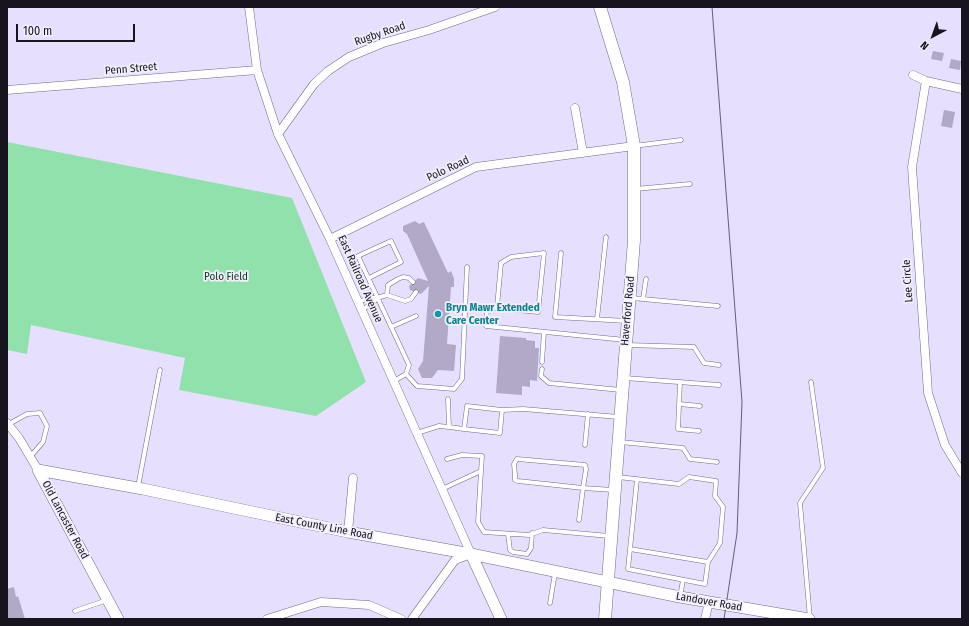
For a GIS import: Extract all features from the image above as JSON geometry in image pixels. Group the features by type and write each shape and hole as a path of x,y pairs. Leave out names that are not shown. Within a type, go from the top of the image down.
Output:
{"main road":[{"name":"Haverford Road","path":"600,7 623,82 634,146 634,240 605,619"}],"street":[{"name":"East Railroad Avenue","path":"249,7 257,70 278,134 330,239 416,433 472,554"},
{"name":"Rugby Road","path":"278,134 314,84 328,71 349,57 383,43 429,30 496,7"},
{"name":"Penn Street","path":"7,90 257,70"},
{"path":"914,75 926,81 962,89"},
{"name":"Lee Circle","path":"926,81 912,167 928,393 945,445 962,473"},
{"path":"575,108 583,153"},
{"name":"Polo Road","path":"330,239 476,167 634,146"},
{"name":"Old Lancaster Road","path":"8,424 38,470 118,619"},
{"name":"East County Line Road","path":"38,470 138,488 348,532 472,554 556,573 609,582"},
{"path":"348,532 353,478"},
{"path":"412,619 455,560 472,554 501,619"},
{"name":"Landover Road","path":"609,582 788,617 809,619"},
{"path":"267,619 321,602 369,605 401,619"},
{"path":"705,619 709,602"}],"lane":[{"path":"634,146 681,140"},
{"path":"634,189 690,184"},
{"path":"597,320 606,236"},
{"path":"369,278 401,262 391,241 358,256 409,365 406,374 393,381"},
{"path":"497,308 501,263 511,257 544,253 538,312 497,308 487,307 486,326 625,343 694,347 704,363 719,365"},
{"path":"560,253 555,317 627,321"},
{"path":"406,374 417,386 454,390 462,379 467,267"},
{"path":"387,295 388,285 403,276 409,278 413,282"},
{"path":"643,299 646,279"},
{"path":"360,306 387,295 405,301 411,299 416,292"},
{"path":"360,306 368,298 377,298"},
{"path":"629,298 718,306"},
{"path":"391,327 416,316"},
{"path":"542,362 544,332"},
{"path":"542,369 541,376 549,383 622,391"},
{"path":"138,488 160,370"},
{"path":"623,377 720,385"},
{"path":"680,382 678,429 699,431"},
{"path":"809,619 800,503 823,468 811,382"},
{"path":"448,399 449,427"},
{"path":"679,404 700,406"},
{"path":"464,429 467,406 502,410 523,409 620,417"},
{"path":"416,433 439,426 500,433 502,410"},
{"path":"8,424 27,414 40,413 47,426 46,432 43,442 30,457"},
{"path":"585,445 588,414"},
{"path":"618,442 683,448 690,459 717,462"},
{"path":"447,459 462,455 482,456 478,522 484,532 529,535 543,530 611,536"},
{"path":"580,520 583,488 585,464 517,459 514,464 516,480 518,481 583,488 614,490"},
{"path":"442,489 481,471"},
{"path":"615,477 637,479 679,484 688,477 716,481 715,496 723,507 720,544 708,562 705,584 628,569 637,479"},
{"path":"508,534 510,550 513,552 527,554 531,548 532,533"},
{"path":"630,549 708,562"},
{"path":"550,603 556,573"},
{"path":"680,597 683,580"},
{"path":"75,610 108,600"}],"green space":[{"name":"Polo Field","path":"7,142 292,198 366,382 316,416 179,390 185,358 31,325 27,354 7,350"}],"building":[{"path":"933,51 944,53 942,61 931,59"},
{"path":"951,59 961,61 960,70 949,68"},
{"path":"944,110 955,112 952,128 941,126"},
{"name":"Bryn Mawr Extended Care Center","path":"415,221 419,224 424,222 448,273 451,271 454,279 454,287 451,287 447,344 456,345 454,371 438,370 432,378 422,378 418,369 423,361 429,286 421,294 410,290 409,286 418,278 428,281 407,234 403,231 403,226"},
{"path":"500,336 526,338 526,340 535,341 535,348 539,348 537,381 530,380 530,387 522,386 522,395 496,393"},
{"path":"14,587 16,597 18,596 25,619 7,619 7,589"}],"tram line":[{"path":"712,7 742,402 737,533 724,619"}],"place":[{"name":"Bryn Mawr Extended Care Center","path":"438,314"}]}
